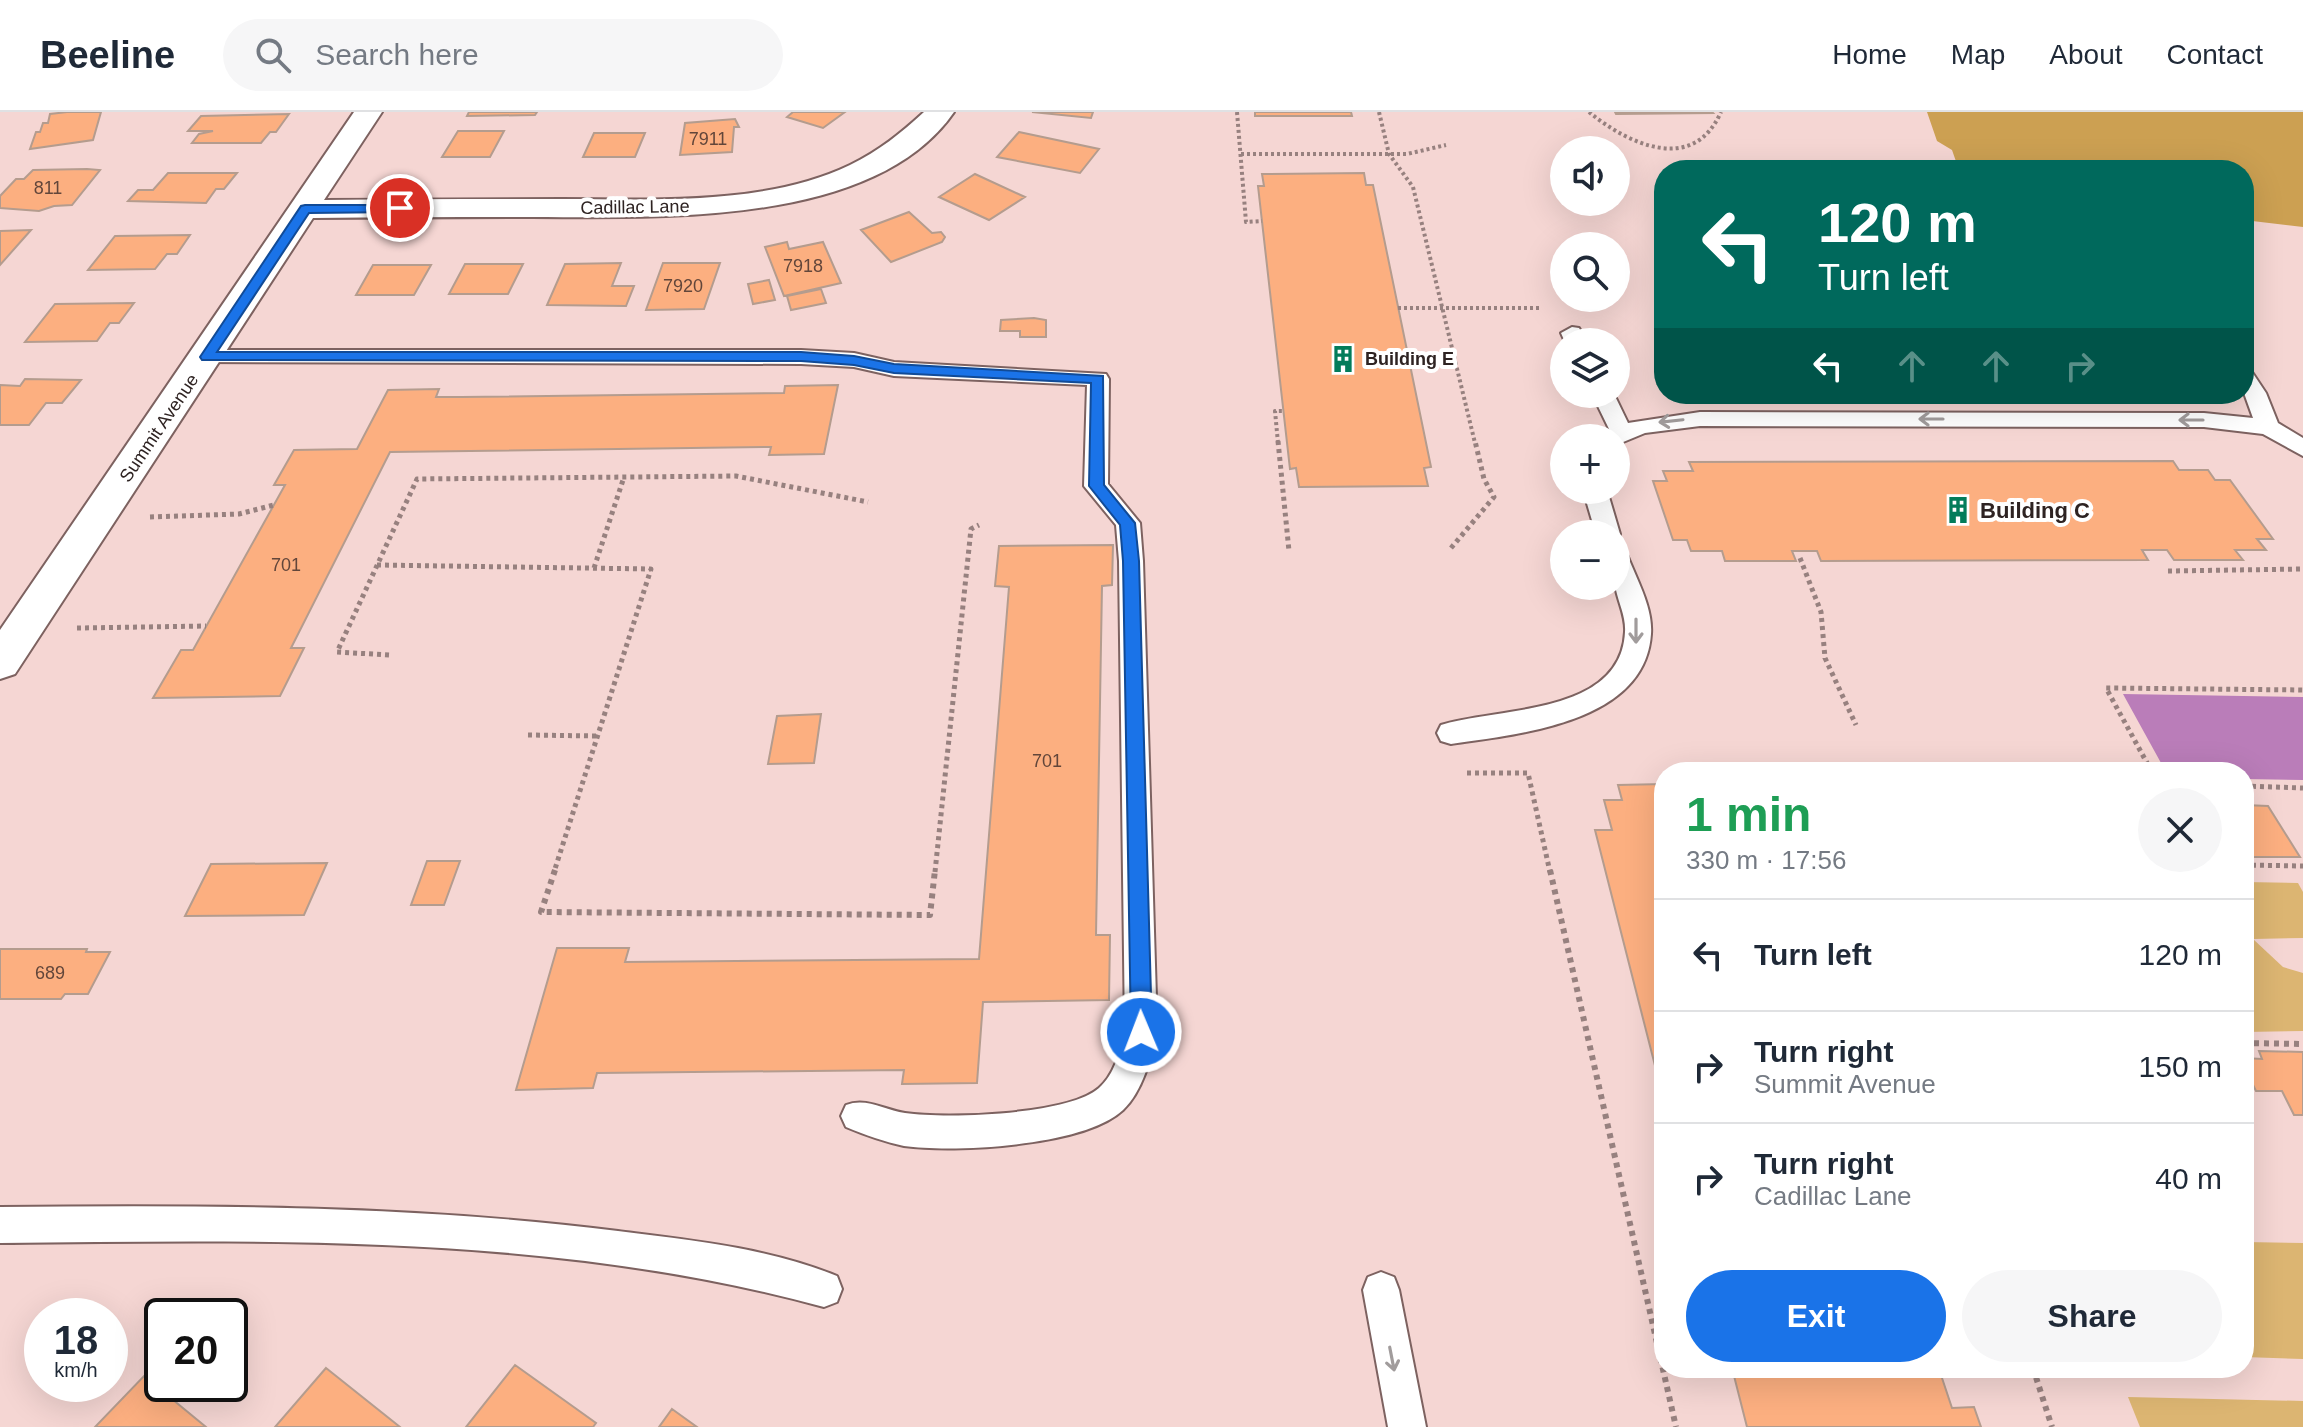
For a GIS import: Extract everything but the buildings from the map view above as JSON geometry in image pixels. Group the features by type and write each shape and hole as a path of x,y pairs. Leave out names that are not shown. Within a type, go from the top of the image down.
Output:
{"street":[{"name":"Summit Avenue","path":"0,663 368,112"},
{"name":"Cadillac Lane","path":"305,209 690,207 759,200 822,184 878,162 918,135 940,112"}],"lane":[{"path":"207,357 801,357 854,360 894,369 1098,379 1096,486 1128,523 1131,561 1141,1032 1130,1069 1111,1099 1084,1116 1026,1127 909,1130 858,1116"},
{"path":"2254,392 2268,427"},
{"path":"1630,431 1664,422 1714,419 2204,420 2268,427 2303,448"},
{"path":"1451,733 1580,706 1615,685 1635,650 1638,635 1630,600"},
{"path":"0,1225 298,1224 483,1233 687,1256 758,1270 824,1289"},
{"path":"1381,1290 1407,1427"}],"path":[{"path":"1237,112 1246,222 1262,221"},
{"path":"1379,112 1389,154 1413,187 1484,479 1494,497 1451,548"},
{"path":"1589,112 1646,147 1667,147 1700,142 1716,128 1721,112"},
{"path":"1241,154 1407,154 1446,145"},
{"path":"1398,308 1542,308"},
{"path":"1284,411 1275,411 1289,551"},
{"path":"389,655 337,652 417,479 736,476 868,502"},
{"path":"594,568 624,477"},
{"path":"148,517 239,514 274,505"},
{"path":"377,565 651,569 541,912 930,915 971,529 979,525"},
{"path":"1800,558 1821,612 1825,658 1856,725"},
{"path":"2168,571 2303,569"},
{"path":"75,628 206,626"},
{"path":"2147,762 2106,688 2303,690"},
{"path":"528,735 598,736"},
{"path":"1458,773 1528,773 1654,1330"},
{"path":"2254,786 2303,788"},
{"path":"2254,865 2303,866"},
{"path":"2254,1043 2303,1044"},
{"path":"1665,1378 1676,1427"},
{"path":"2036,1378 2052,1427"}],"shaded area":[{"path":"1927,112 2303,112 2303,227 2254,221 2254,160 1956,160 1952,150 1937,141"},
{"path":"2123,694 2303,697 2303,780 2254,779 2254,762 2160,762"},
{"path":"2254,882 2298,883 2303,892 2303,938 2254,939"},
{"path":"2254,940 2283,967 2303,973 2303,1031 2254,1032"},
{"path":"2254,1242 2303,1243 2303,1359 2254,1357"},
{"path":"2128,1397 2303,1401 2303,1427 2140,1427"}],"place":[{"name":"Building E","path":"1343,359"},
{"name":"Building C","path":"1958,510"}],"route":[{"path":"400,208 305,209 207,357 727,355 830,358 894,369 1098,379 1096,486 1128,523 1131,561 1141,1032"}]}
